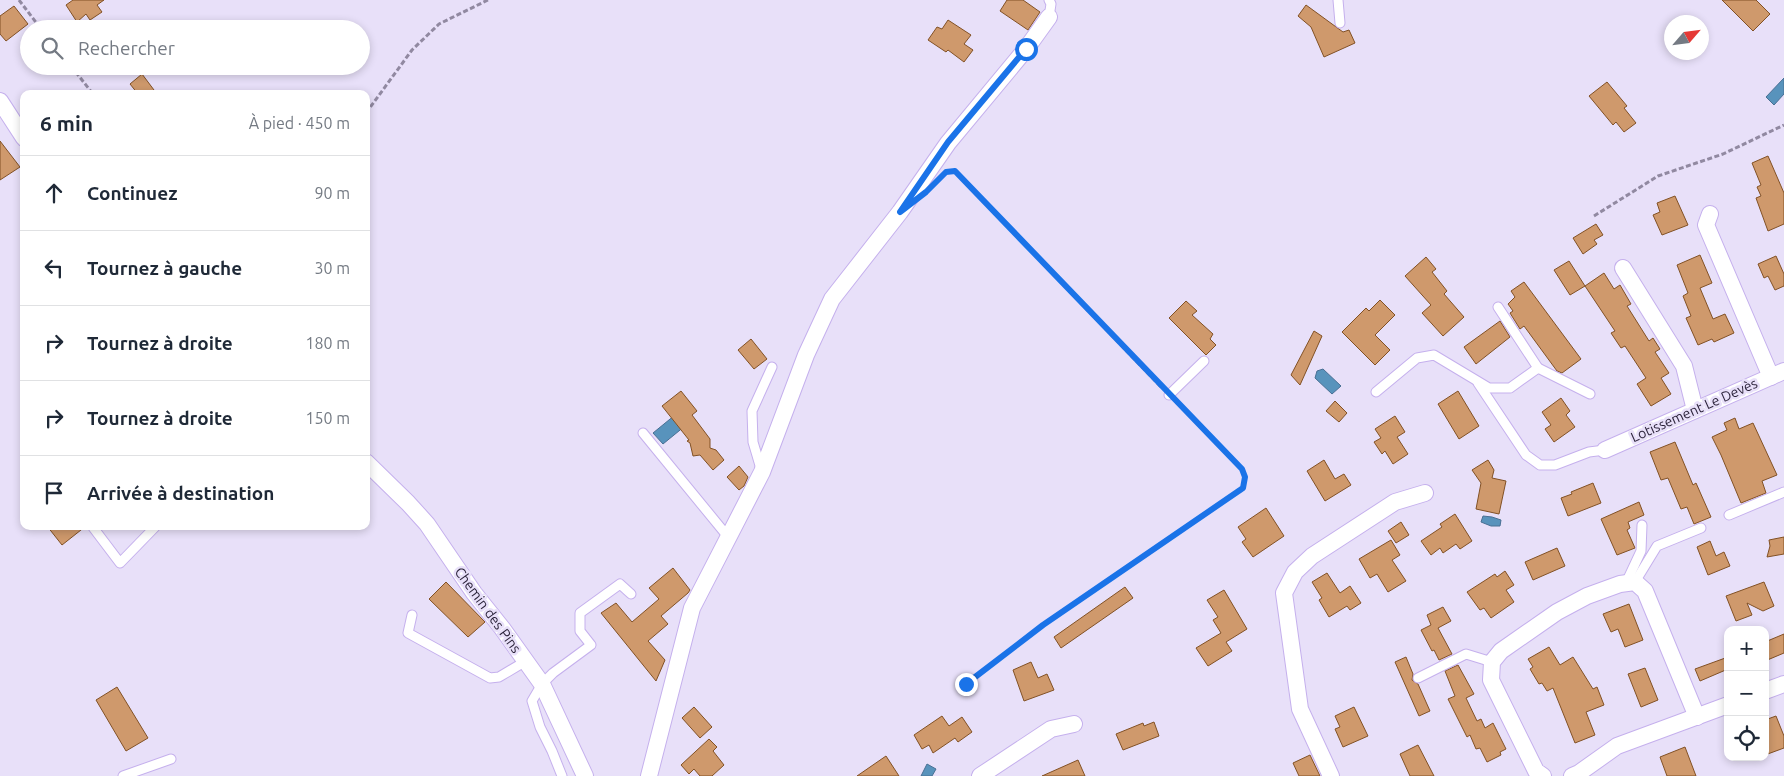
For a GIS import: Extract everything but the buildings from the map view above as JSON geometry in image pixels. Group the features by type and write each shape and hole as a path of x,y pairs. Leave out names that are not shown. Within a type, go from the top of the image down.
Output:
{"street":[{"path":"649,776 692,608 762,472 806,355 832,299 900,212 948,142 1026,49 1049,5"},
{"path":"0,100 20,132"},
{"path":"1710,214 1706,225 1778,374"},
{"path":"1623,268 1684,366 1695,410"},
{"name":"Lotissement Le Devès","path":"1605,450 1778,374"},
{"name":"Chemin des Pins","path":"370,466 427,524 474,593 542,684 585,776"},
{"path":"1330,776 1300,709 1284,593 1295,572 1312,556 1396,502 1425,493"},
{"path":"1543,776 1536,771 1491,680 1492,662 1500,650 1557,612 1587,596 1620,584 1631,583 1645,591 1696,717"},
{"path":"1769,690 1784,684"},
{"path":"1572,776 1579,774 1617,746 1724,706"},
{"path":"980,776 1052,729 1074,724"}],"lane":[{"path":"1338,0 1340,23"},
{"path":"1498,307 1538,368 1590,394"},
{"path":"1376,392 1417,358 1434,355 1489,388 1510,388 1538,368"},
{"path":"1169,395 1204,361"},
{"path":"762,472 753,442 752,411 772,367"},
{"path":"1477,380 1526,456 1540,465 1555,466 1589,452 1605,450"},
{"path":"643,432 728,538"},
{"path":"1729,515 1784,492"},
{"path":"1631,583 1633,565 1641,551 1642,525"},
{"path":"1631,583 1657,546 1701,528"},
{"path":"95,530 120,562 152,530"},
{"path":"562,776 540,727 532,701 542,684 553,673 591,644 580,631 580,613 620,584 631,594"},
{"path":"412,615 408,633 490,678 500,677 526,661"},
{"path":"1418,678 1466,654 1492,662"},
{"path":"123,776 171,759"}],"path":[{"path":"18,0 35,20"},
{"path":"370,108 412,50 439,24 488,0"},
{"path":"78,75 90,90"},
{"path":"1594,216 1658,176 1723,154 1784,125"},
{"path":"946,172 955,171 1242,469 1245,477 1243,488 1043,625 966,684"}],"water":[{"path":"1784,78 1784,94 1774,105 1766,97"},
{"path":"1323,369 1341,386 1332,394 1315,378 1317,371"},
{"path":"675,415 685,426 663,444 653,433"},
{"path":"1483,516 1501,520 1500,526 1491,526 1481,522"},
{"path":"927,764 936,769 932,776 921,776"}],"route":[{"path":"966,684 1043,625 1243,488 1245,477 1242,469 955,171 946,172 926,192 900,212 948,142 1026,49"}]}
